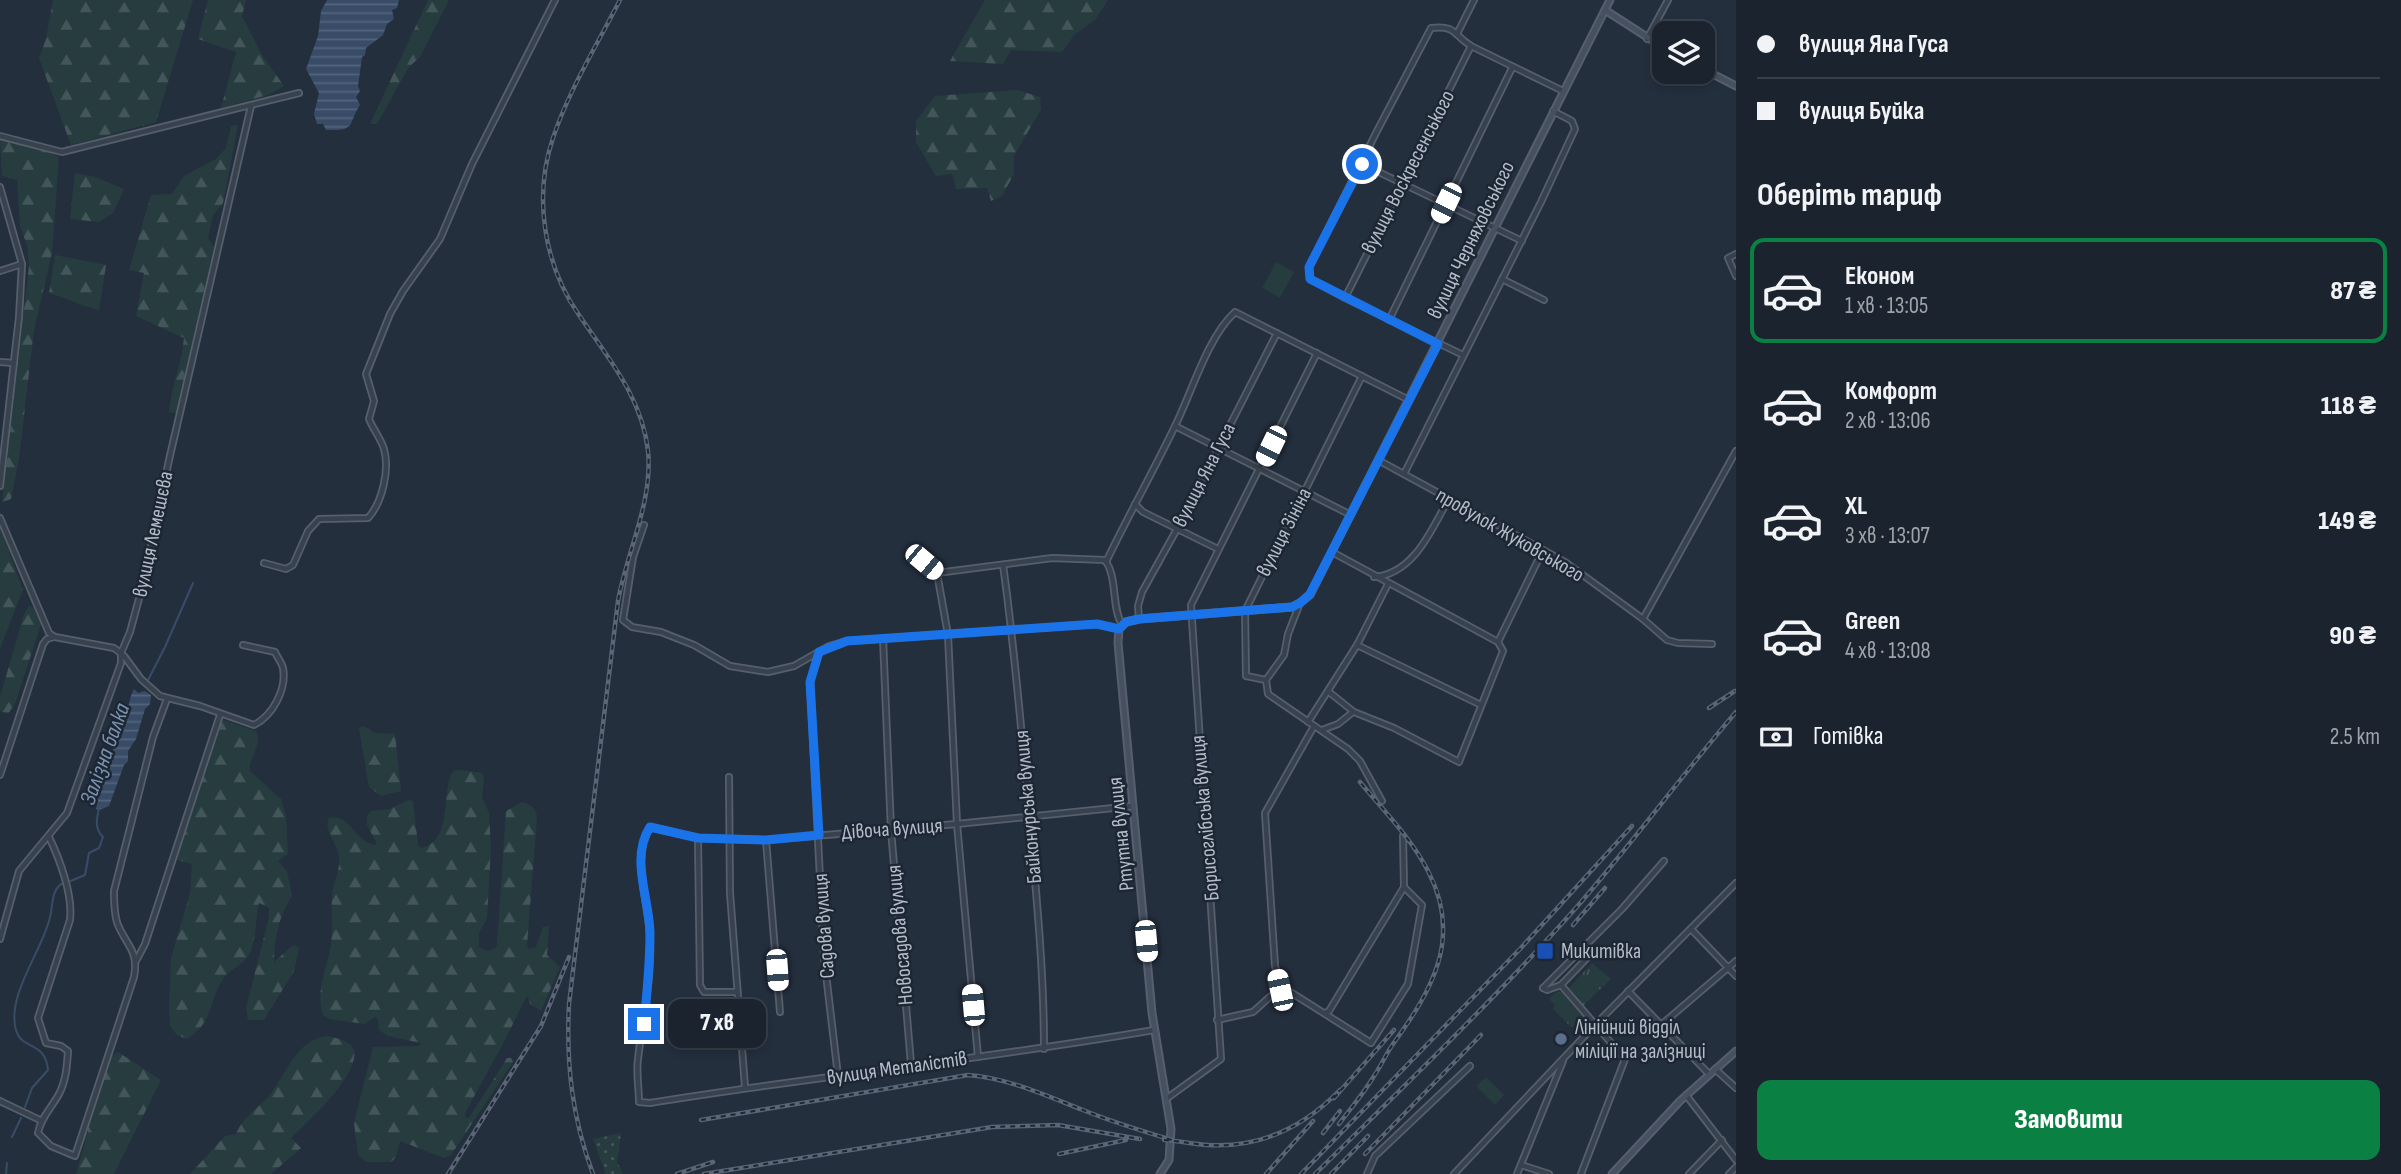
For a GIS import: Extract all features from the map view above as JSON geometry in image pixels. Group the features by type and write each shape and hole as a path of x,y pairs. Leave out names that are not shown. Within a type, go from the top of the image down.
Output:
{"main road":[{"name":"вулиця Черняховського","path":"1300,603 1310,594 1332,552 1610,0"},
{"path":"1605,10 1652,42"},
{"path":"1715,75 1736,86"},
{"path":"1121,627 1139,619 1284,608 1300,603"},
{"name":"Ртутна вулиця","path":"1121,627 1118,643 1154,1030 1172,1140 1169,1160 1160,1174"},
{"path":"1612,1174 1686,1096 1736,1051"}],"street":[{"path":"264,562 286,569 293,565 303,539 319,519 368,518 377,509 386,464 384,448 369,419 374,401 366,374 390,314 440,239 472,164 555,0"},
{"path":"1458,32 1474,0"},
{"path":"1647,39 1668,0"},
{"path":"1463,355 1345,299 1310,279 1309,267 1431,29 1443,27 1458,32 1464,42 1471,46 1563,91"},
{"name":"вулиця Воскресенського","path":"1345,299 1471,46"},
{"path":"1389,320 1512,68"},
{"path":"0,136 62,152 299,93"},
{"name":"вулиця Лемешєва","path":"0,939 19,871 67,813 121,663 121,653 130,632 144,580 251,106"},
{"path":"1405,474 1576,129 1572,121 1553,111"},
{"path":"1362,164 1522,241"},
{"path":"0,187 22,264 0,486"},
{"path":"0,213 6,211"},
{"path":"1736,254 1728,258 1736,276"},
{"path":"0,271 22,264"},
{"path":"1502,279 1544,300"},
{"path":"937,573 1052,558 1105,561 1175,426 1207,355 1227,320 1236,312 1409,400"},
{"name":"вулиця Яна Гуса","path":"1139,619 1138,606 1142,592 1277,333"},
{"path":"1190,615 1191,606 1217,549 1317,354"},
{"path":"0,362 14,363"},
{"name":"вулиця Зініна","path":"1266,680 1246,676 1245,611 1362,376"},
{"path":"1175,426 1351,515"},
{"path":"1643,619 1736,451"},
{"name":"провулок Жуковського","path":"1378,460 1565,562 1643,619 1656,633 1672,642 1712,644"},
{"path":"1374,577 1387,576 1398,571 1423,545 1449,498"},
{"path":"1135,503 1143,512 1217,549"},
{"path":"0,519 46,627 55,637"},
{"path":"644,525 634,557 624,620 632,627 661,632 694,645 730,666 768,672 794,666 847,641 1097,624 1121,627"},
{"path":"1499,642 1543,550"},
{"path":"911,551 937,573 948,635 957,824 978,1057"},
{"path":"1329,692 1354,712 1395,728 1460,762 1503,651 1499,642 1332,552"},
{"name":"Ртутна вулиця","path":"1105,561 1116,595 1121,627"},
{"name":"Байконурська вулиця","path":"1003,565 1012,631 1044,990 1044,1049"},
{"path":"1308,722 1357,645 1388,584"},
{"path":"1300,603 1287,635 1285,651 1266,680 1268,694 1349,749 1360,761 1382,800"},
{"name":"Борисоглібська вулиця","path":"1167,1099 1221,1059 1190,615"},
{"path":"0,775 43,644 47,639 55,637 114,648 152,690 167,699 200,706 254,725 266,719 277,702 283,668 275,652 243,645"},
{"name":"Новосадова вулиця","path":"883,638 891,830 911,1064"},
{"path":"1357,645 1481,705"},
{"name":"Садова вулиця","path":"819,652 810,682 824,957 838,1076"},
{"path":"136,961 118,925 114,891 153,737 167,699"},
{"path":"1321,730 1338,724 1354,712"},
{"path":"49,837 59,858 71,908 70,920 38,1023 46,1043 61,1046 68,1051 66,1073 60,1093 39,1128 40,1138 75,1156 134,977 136,961 145,944 220,715"},
{"path":"1314,726 1265,813 1275,965 1282,989 1371,1043 1408,984 1422,905 1404,887"},
{"path":"729,777 736,992 745,1088"},
{"name":"Дівоча вулиця","path":"639,1102 638,1062 648,985 650,929 639,854 643,838 650,827 698,838 766,840 1134,806"},
{"path":"1324,1014 1329,1011 1404,887 1403,836"},
{"path":"698,838 700,985 704,992 736,992"},
{"path":"766,840 780,1012"},
{"path":"1589,956 1561,985 1547,990 1543,988 1622,909 1664,861"},
{"path":"1454,1174 1596,1024 1736,883"},
{"path":"1691,929 1736,976"},
{"path":"1661,1025 1736,961"},
{"path":"1561,985 1625,1059 1581,1174"},
{"path":"1217,1020 1253,1013 1282,989"},
{"path":"1628,991 1709,1074"},
{"name":"вулиця Металістів","path":"639,1102 650,1103 911,1064 1044,1049 1154,1030"},
{"path":"1518,1174 1565,1057"},
{"path":"1367,1174 1375,1156 1470,1066"},
{"path":"1715,1069 1736,1088"},
{"path":"1686,1096 1735,1157"},
{"path":"0,1101 42,1121"},
{"path":"1689,1174 1722,1140"},
{"path":"1521,1165 1549,1174"},
{"path":"1730,1174 1736,1167"}],"green space":[{"path":"53,0 193,0 156,122 71,145 39,58 46,39"},
{"path":"208,0 246,0 242,16 262,55 284,86 268,95 221,108 236,52 198,39"},
{"path":"428,0 449,0 420,57 408,68 377,124 370,124"},
{"path":"985,0 1108,0 1095,20 1074,35 1062,52 1011,50 1003,64 950,61"},
{"path":"1017,90 1040,97 1041,109 1014,156 1014,174 1002,196 991,201 987,188 956,189 952,174 936,176 916,142 916,121 935,96"},
{"path":"238,125 223,203 213,215 208,238 214,247 176,413 169,412 184,338 136,316 144,273 129,270 151,195 172,194 184,176 216,159 226,148 231,126"},
{"path":"0,139 48,151 59,157 52,253 34,330 19,459 11,499 2,502 29,266 27,245 20,226 17,180 2,176"},
{"path":"75,173 95,177 124,189 113,213 99,222 70,219"},
{"path":"55,255 106,265 99,310 49,293"},
{"path":"1276,262 1294,272 1280,298 1262,288"},
{"path":"0,528 23,590 0,648"},
{"path":"29,606 33,607 41,624 15,704 8,714 0,711 0,697 24,614"},
{"path":"220,719 256,731 258,741 250,771 281,799 286,816 288,854 278,861 287,871 292,896 278,928 274,962 293,945 299,948 294,971 264,1020 248,1020 246,1008 269,917 269,908 259,903 254,940 248,956 223,979 202,1026 187,1039 177,1035 170,1026 169,1008 171,958 190,893 192,864 174,859"},
{"path":"363,726 376,733 395,734 401,791 381,796 369,787 359,728"},
{"path":"453,771 482,773 482,797 489,813 491,848 487,918 479,933 479,947 487,951 495,949 497,945 506,811 522,802 536,811 537,818 527,945 529,949 536,947 543,927 549,926 547,955 560,967 541,1011 530,1004 528,996 526,997 465,1113 466,1118 469,1118 507,1058 511,1058 513,1062 451,1155 444,1158 400,1141 396,1157 391,1162 366,1162 358,1155 354,1123 373,1047 419,1046 421,1043 388,1036 379,1030 375,1017 365,1024 329,1019 323,1015 320,998 331,945 332,896 339,864 337,850 328,828 329,818 343,820 363,839 376,845 367,825 367,816 371,811 390,809 408,800 413,801 418,845 421,848 431,844 438,836 449,780"},
{"path":"1592,963 1611,979 1583,1006 1568,989"},
{"path":"1566,990 1596,1024 1587,1032 1577,1023 1572,1028 1553,1009 1555,1005 1549,999 1555,993"},
{"path":"327,1036 343,1040 350,1045 354,1051 353,1061 349,1073 330,1098 291,1138 301,1148 271,1174 190,1174 225,1136 236,1134 246,1118 268,1097 299,1052 307,1044"},
{"path":"118,1052 161,1080 114,1174 76,1174 88,1132 88,1118 112,1055"},
{"path":"1486,1077 1504,1095 1495,1105 1476,1086"},
{"path":"621,1133 617,1162 623,1174 604,1174 593,1139"}],"water":[{"path":"327,0 399,0 397,8 392,10 394,19 387,24 383,35 366,48 362,57 358,86 360,91 356,97 360,105 350,125 336,130 326,130 323,124 317,124 314,114 319,93 306,69 318,36 321,11"},
{"path":"134,689 138,693 145,691 151,695 150,704 145,709 136,739 128,751 128,761 124,765 109,806 99,810 96,809 104,774 111,760 115,740 113,736 123,727"}],"waterway":[{"path":"148,680 193,583"},
{"name":"Залізна балка","path":"68,882 85,875 89,853 99,848 103,837 97,824 99,809"},
{"name":"Залізна балка","path":"25,1107 32,1088 48,1070 43,1054 19,1037 14,1016 16,1002 46,930 54,893 63,883"},
{"path":"12,1137 21,1118"},
{"name":"Залізна балка","path":"6,1174 7,1163"}],"railway":[{"path":"593,1174 580,1132 572,1090 569,1004 618,601 643,508 649,470 645,431 631,396 579,315 557,275 545,230 543,207 547,160 553,138 575,85 620,0"},
{"path":"1709,708 1735,691"},
{"path":"1315,1174 1512,977 1575,909 1736,712"},
{"path":"1339,1124 1366,1088 1420,1004 1438,962 1443,941 1443,919 1438,895 1428,871 1406,836 1360,782"},
{"path":"1301,1174 1520,949 1632,826"},
{"path":"1573,925 1605,888"},
{"path":"448,1174 541,1026 569,957"},
{"path":"1334,1098 1394,1030"},
{"path":"1365,1154 1481,1035"},
{"path":"701,1120 968,1075 1012,1084 1172,1140"},
{"path":"1164,1140 1227,1145 1264,1139 1312,1115 1340,1090"},
{"path":"1323,1133 1340,1111"},
{"path":"1266,1174 1313,1121"},
{"path":"704,1174 992,1127 1058,1125 1140,1139"},
{"path":"1331,1174 1368,1136"},
{"path":"1059,1154 1126,1140"},
{"path":"677,1174 713,1162"}],"place":[{"name":"Микитівка","path":"1545,951"},
{"name":"Лінійний відділ міліції на залізниці","path":"1561,1039"}],"route":[{"path":"644,1024 650,929 639,854 643,838 650,827 698,838 766,840 819,835 810,682 819,652 847,641 883,638 1097,624 1119,629 1131,620 1292,607 1306,599 1438,344 1345,299 1310,279 1308,275 1309,267 1362,164"}]}
